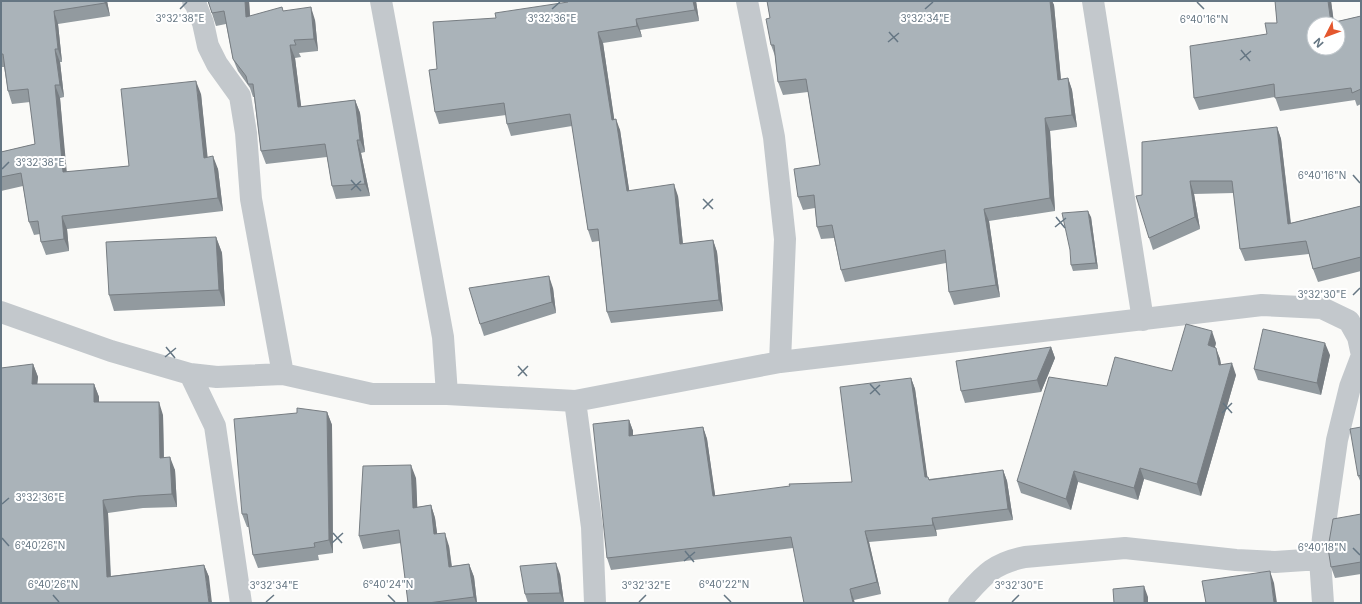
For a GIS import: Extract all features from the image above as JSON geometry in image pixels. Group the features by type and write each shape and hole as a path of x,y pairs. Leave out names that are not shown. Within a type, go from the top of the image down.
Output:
{"street":[{"path":"193,1 203,23 208,46 217,64 240,96 246,133 251,198 283,374"},
{"path":"381,1 443,337 447,394"},
{"path":"747,1 774,136 785,239 780,362"},
{"path":"1093,1 1143,320"},
{"path":"1,312 111,351 190,374 217,377 283,374 372,394 447,394 575,401 780,362 1262,305 1322,308 1350,321 1358,337 1361,351"},
{"path":"1323,603 1320,559 1337,440 1350,387 1361,358"},
{"path":"190,374 216,426 241,603"},
{"path":"575,401 592,527 595,603"},
{"path":"959,603 986,573 1009,560 1025,557 1125,548 1236,560 1276,562 1320,559"}],"building":[{"path":"1,1 105,1 105,3 54,11 58,49 55,49 60,85 55,85 63,172 129,166 121,89 196,81 204,158 213,156 218,198 62,216 64,239 41,242 38,221 29,222 21,173 1,177 1,152 35,144 28,89 8,91 3,54 1,54"},
{"path":"208,1 245,1 246,17 282,7 283,11 311,7 314,39 294,40 296,45 290,45 298,107 355,100 360,140 357,140 365,184 332,186 325,144 261,151 253,84 248,84 246,76 233,59 224,11 212,13"},
{"path":"567,1 693,1 695,10 636,19 637,26 598,32 612,120 616,119 627,191 674,184 680,244 713,240 719,300 607,312 598,229 588,230 570,114 507,124 504,103 435,112 429,70 437,69 433,22 496,18 495,13 568,2"},
{"path":"767,1 1050,1 1058,80 1068,78 1072,115 1045,118 1050,198 984,209 996,285 949,292 945,250 841,270 832,225 817,227 814,195 798,197 794,169 820,165 806,79 778,82 774,45 771,45 766,19 770,18"},
{"path":"1275,1 1328,1 1330,16 1306,16 1306,56 1346,56 1346,20 1361,16 1361,89 1352,93 1351,88 1275,98 1274,84 1194,98 1190,46 1267,34 1265,23 1277,23"},
{"path":"1277,127 1288,224 1361,206 1361,257 1313,269 1306,241 1240,249 1232,181 1190,181 1195,217 1149,238 1136,196 1142,195 1142,142"},
{"path":"1088,211 1096,263 1071,265 1070,250 1062,213"},
{"path":"216,237 219,290 109,295 106,242"},
{"path":"549,276 552,302 480,324 469,288"},
{"path":"1186,324 1212,331 1208,345 1216,348 1219,365 1232,363 1197,484 1140,468 1134,488 1074,471 1066,499 1017,481 1049,377 1107,386 1115,357 1172,371"},
{"path":"1263,329 1325,343 1317,383 1254,369"},
{"path":"1051,347 1037,380 961,391 956,361"},
{"path":"33,364 32,384 94,384 94,402 159,402 160,458 170,457 172,494 103,500 107,577 204,565 209,603 1,603 1,368"},
{"path":"911,378 925,477 928,477 929,480 1003,470 1008,509 932,518 933,525 865,531 877,582 850,589 853,603 804,603 791,537 607,558 593,424 629,420 629,436 703,427 713,496 790,486 789,484 852,482 840,387"},
{"path":"297,408 327,412 329,540 314,543 315,547 253,555 247,514 242,514 234,419 297,413"},
{"path":"1361,427 1361,475 1358,476 1350,429"},
{"path":"411,465 413,508 431,505 434,534 445,533 449,567 469,564 474,597 428,603 408,603 399,530 359,536 363,466"},
{"path":"1361,514 1361,562 1331,567 1328,548 1333,519"},
{"path":"556,563 560,593 525,594 520,566"},
{"path":"1270,571 1274,603 1206,603 1202,581"},
{"path":"1144,586 1144,603 1114,603 1113,589"}]}
